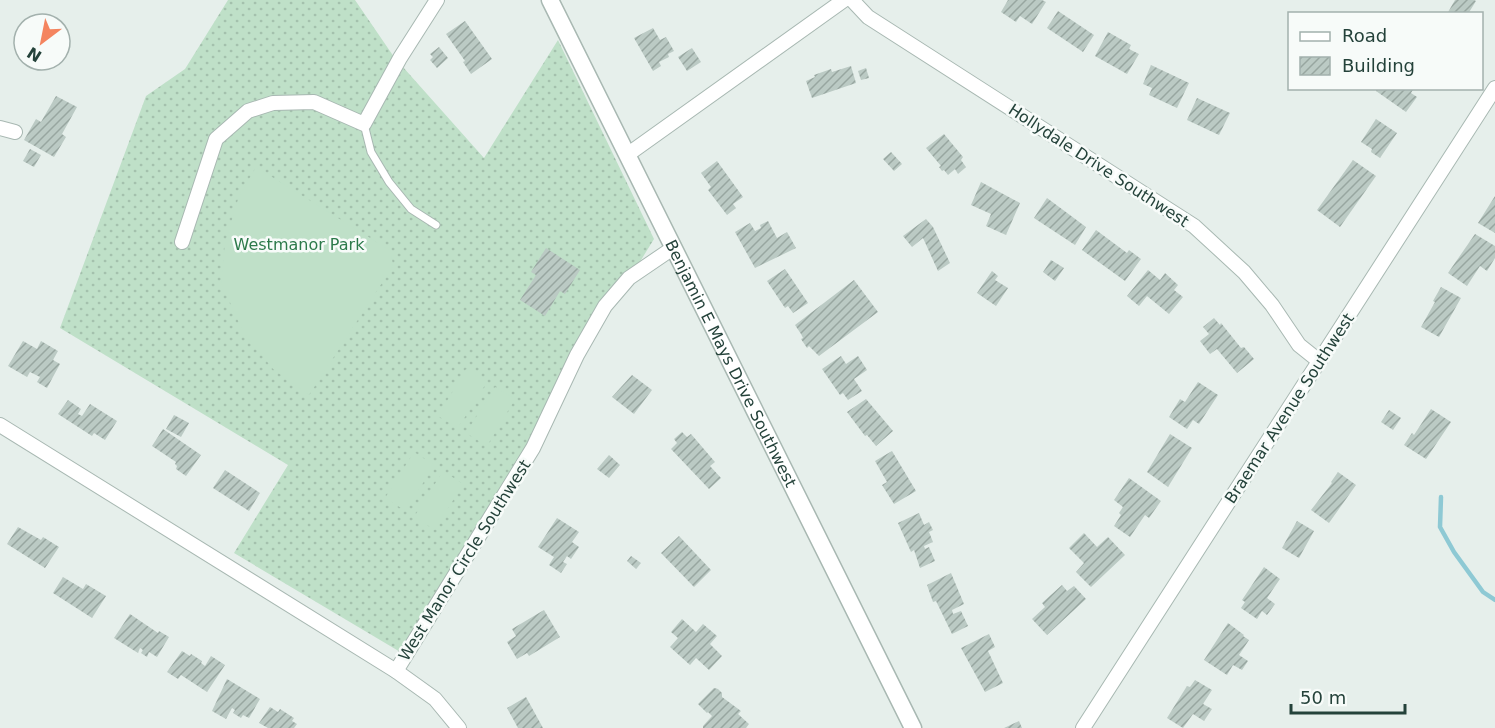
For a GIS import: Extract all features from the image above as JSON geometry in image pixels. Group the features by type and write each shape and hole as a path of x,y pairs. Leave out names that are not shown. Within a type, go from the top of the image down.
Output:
{"street":[{"path":"182,242 216,139 248,111 273,103 314,102 364,124 400,58 437,0"},
{"name":"Benjamin E Mays Drive Southwest","path":"550,0 913,728"},
{"path":"627,155 844,0"},
{"name":"Hollydale Drive Southwest","path":"852,0 868,17 1194,226 1244,272 1272,305 1299,345 1319,361"},
{"name":"Braemar Avenue Southwest","path":"1083,728 1495,88"},
{"path":"0,128 15,132"},
{"name":"West Manor Circle Southwest","path":"0,425 396,671 533,448 577,355 605,306 629,278 673,248"},
{"path":"396,671 435,699 459,728"}],"lane":[{"path":"364,124 371,152 388,182 411,209 436,225"}],"green space":[{"name":"Westmanor Park","path":"228,0 355,0 394,57 484,158 558,40 654,239 596,333 407,656 234,553 288,465 60,328 146,96 185,69"},
{"path":"256,167 391,251 393,266 309,395 273,369 243,332 221,282 225,243 239,196"},
{"path":"466,369 487,382 458,428 438,416"},
{"path":"495,387 515,399 487,446 466,433"},
{"path":"414,452 434,465 406,511 385,498"},
{"path":"443,471 463,484 435,530 414,517"}],"building":[{"path":"1008,0 1046,2 1032,24 1020,16 1016,22 1001,12"},
{"path":"1455,0 1476,1 1469,12 1448,12"},
{"path":"1058,11 1094,35 1083,52 1047,28"},
{"path":"465,21 492,59 471,74 463,62 465,61 446,34"},
{"path":"653,28 660,40 666,37 674,51 668,54 669,57 659,62 661,66 653,71 634,38"},
{"path":"1108,32 1131,45 1129,49 1139,54 1127,74 1095,56"},
{"path":"439,47 448,58 437,68 430,60 433,57 430,54"},
{"path":"692,48 701,62 687,71 678,57"},
{"path":"1151,65 1189,83 1177,108 1149,95 1152,88 1143,84"},
{"path":"851,66 856,83 812,98 806,81 815,77 814,75 831,69 832,72"},
{"path":"866,68 869,78 861,80 858,71"},
{"path":"1413,90 1411,93 1417,97 1406,112 1376,91"},
{"path":"56,96 77,107 62,134 66,137 54,157 24,140 36,119 41,122"},
{"path":"1197,98 1230,113 1219,135 1187,120"},
{"path":"1376,119 1397,133 1380,158 1361,142"},
{"path":"944,134 963,157 961,160 966,167 958,174 955,169 948,175 944,170 942,171 939,167 941,166 926,148"},
{"path":"30,149 41,155 34,167 23,161"},
{"path":"891,152 902,164 894,171 883,159"},
{"path":"1353,160 1376,176 1340,227 1317,210"},
{"path":"717,161 743,197 733,204 736,208 727,215 708,190 711,187 701,173"},
{"path":"981,182 1020,203 1006,235 986,226 991,214 971,205"},
{"path":"1495,196 1495,233 1478,223"},
{"path":"1047,198 1086,227 1075,245 1034,218"},
{"path":"926,219 933,227 950,263 938,271 923,238 912,247 903,236"},
{"path":"768,221 777,238 787,232 796,248 755,268 735,232 750,223 755,231"},
{"path":"1096,230 1127,253 1129,250 1141,259 1125,281 1082,250"},
{"path":"1475,234 1495,246 1495,258 1487,271 1480,266 1467,286 1448,273"},
{"path":"546,248 580,270 565,294 560,291 545,316 520,300 536,275 531,272"},
{"path":"1051,260 1064,268 1055,281 1043,272"},
{"path":"785,269 808,303 793,313 788,306 785,308 767,281"},
{"path":"1148,270 1160,280 1165,273 1178,285 1174,290 1183,297 1169,314 1147,296 1139,306 1127,296"},
{"path":"992,271 998,276 995,280 1008,288 996,306 977,293"},
{"path":"854,280 878,312 819,356 809,346 807,348 795,325"},
{"path":"1441,287 1461,298 1439,337 1421,327"},
{"path":"1214,318 1254,359 1237,373 1217,349 1210,354 1200,341 1209,334 1203,327"},
{"path":"23,341 37,349 41,341 58,351 53,360 60,364 47,388 37,382 40,377 30,372 27,377 8,366"},
{"path":"841,356 846,364 858,356 867,370 854,379 862,391 848,400 843,393 840,395 822,369"},
{"path":"632,375 652,390 634,414 612,397"},
{"path":"1198,382 1218,395 1199,424 1193,420 1187,429 1169,417 1180,399 1185,402"},
{"path":"866,399 893,431 876,446 867,435 865,436 847,412"},
{"path":"68,400 81,409 78,414 82,416 90,404 117,421 105,440 94,433 92,436 58,414"},
{"path":"1431,409 1451,422 1426,459 1404,445 1412,433 1414,435"},
{"path":"1389,410 1401,418 1393,430 1381,422"},
{"path":"174,415 189,423 181,437 166,429"},
{"path":"163,429 201,455 186,476 176,469 176,462 152,446"},
{"path":"682,432 687,437 691,434 715,462 710,466 721,478 709,489 671,449 677,443 674,439"},
{"path":"1170,434 1192,448 1168,487 1147,472"},
{"path":"892,451 916,491 894,504 882,485 887,482 875,461"},
{"path":"609,455 620,465 609,478 597,469"},
{"path":"225,470 260,493 249,511 213,488"},
{"path":"1338,472 1356,485 1329,523 1311,510"},
{"path":"1129,478 1161,501 1149,518 1145,515 1130,537 1114,526 1123,507 1114,500"},
{"path":"919,513 924,525 929,522 933,530 929,532 933,542 924,546 925,549 929,547 935,561 920,568 914,550 911,552 898,523"},
{"path":"557,518 579,532 572,542 579,547 571,559 567,556 563,562 567,564 561,573 549,565 554,557 538,547"},
{"path":"1297,521 1314,531 1299,558 1282,548"},
{"path":"18,527 41,540 43,537 59,547 45,568 7,544"},
{"path":"1084,533 1097,547 1108,537 1125,555 1091,587 1076,572 1084,563 1069,548"},
{"path":"679,536 711,570 694,587 661,553"},
{"path":"631,556 641,563 636,569 627,561"},
{"path":"1264,567 1280,579 1267,598 1275,604 1267,615 1262,611 1257,619 1241,608 1245,602 1242,600"},
{"path":"951,573 964,604 952,610 953,614 961,611 968,626 952,634 936,601 933,602 927,585"},
{"path":"63,577 83,589 86,584 106,596 92,618 53,593"},
{"path":"1062,585 1067,591 1074,586 1086,599 1047,635 1032,619 1045,607 1042,603"},
{"path":"544,610 560,637 529,656 527,653 517,659 507,642 516,636 512,629"},
{"path":"130,614 158,633 159,631 169,637 157,657 149,652 147,657 141,653 143,650 140,648 138,653 114,638"},
{"path":"682,619 696,632 703,624 717,636 710,644 722,656 709,670 696,658 690,665 670,647 678,638 671,632"},
{"path":"1228,623 1249,640 1239,655 1248,661 1242,670 1233,665 1227,675 1204,660"},
{"path":"989,634 995,647 988,651 1003,683 985,692 961,648"},
{"path":"182,651 202,661 201,663 205,666 211,656 225,665 207,692 181,675 178,679 167,672"},
{"path":"227,679 260,699 249,718 243,715 241,718 233,713 235,710 232,708 226,719 212,711"},
{"path":"1195,680 1212,690 1203,704 1212,709 1204,721 1193,714 1183,728 1167,718 1187,686 1190,687"},
{"path":"714,688 718,689 722,697 741,711 738,714 749,724 746,728 703,728 712,716 698,704"},
{"path":"526,697 543,728 518,728 507,708"},
{"path":"270,707 278,712 280,709 294,718 292,721 297,724 294,728 268,728 259,723"},
{"path":"1019,721 1022,728 1004,728"}],"waterway":[{"path":"1441,497 1440,527 1454,552 1483,592 1495,600"}]}
